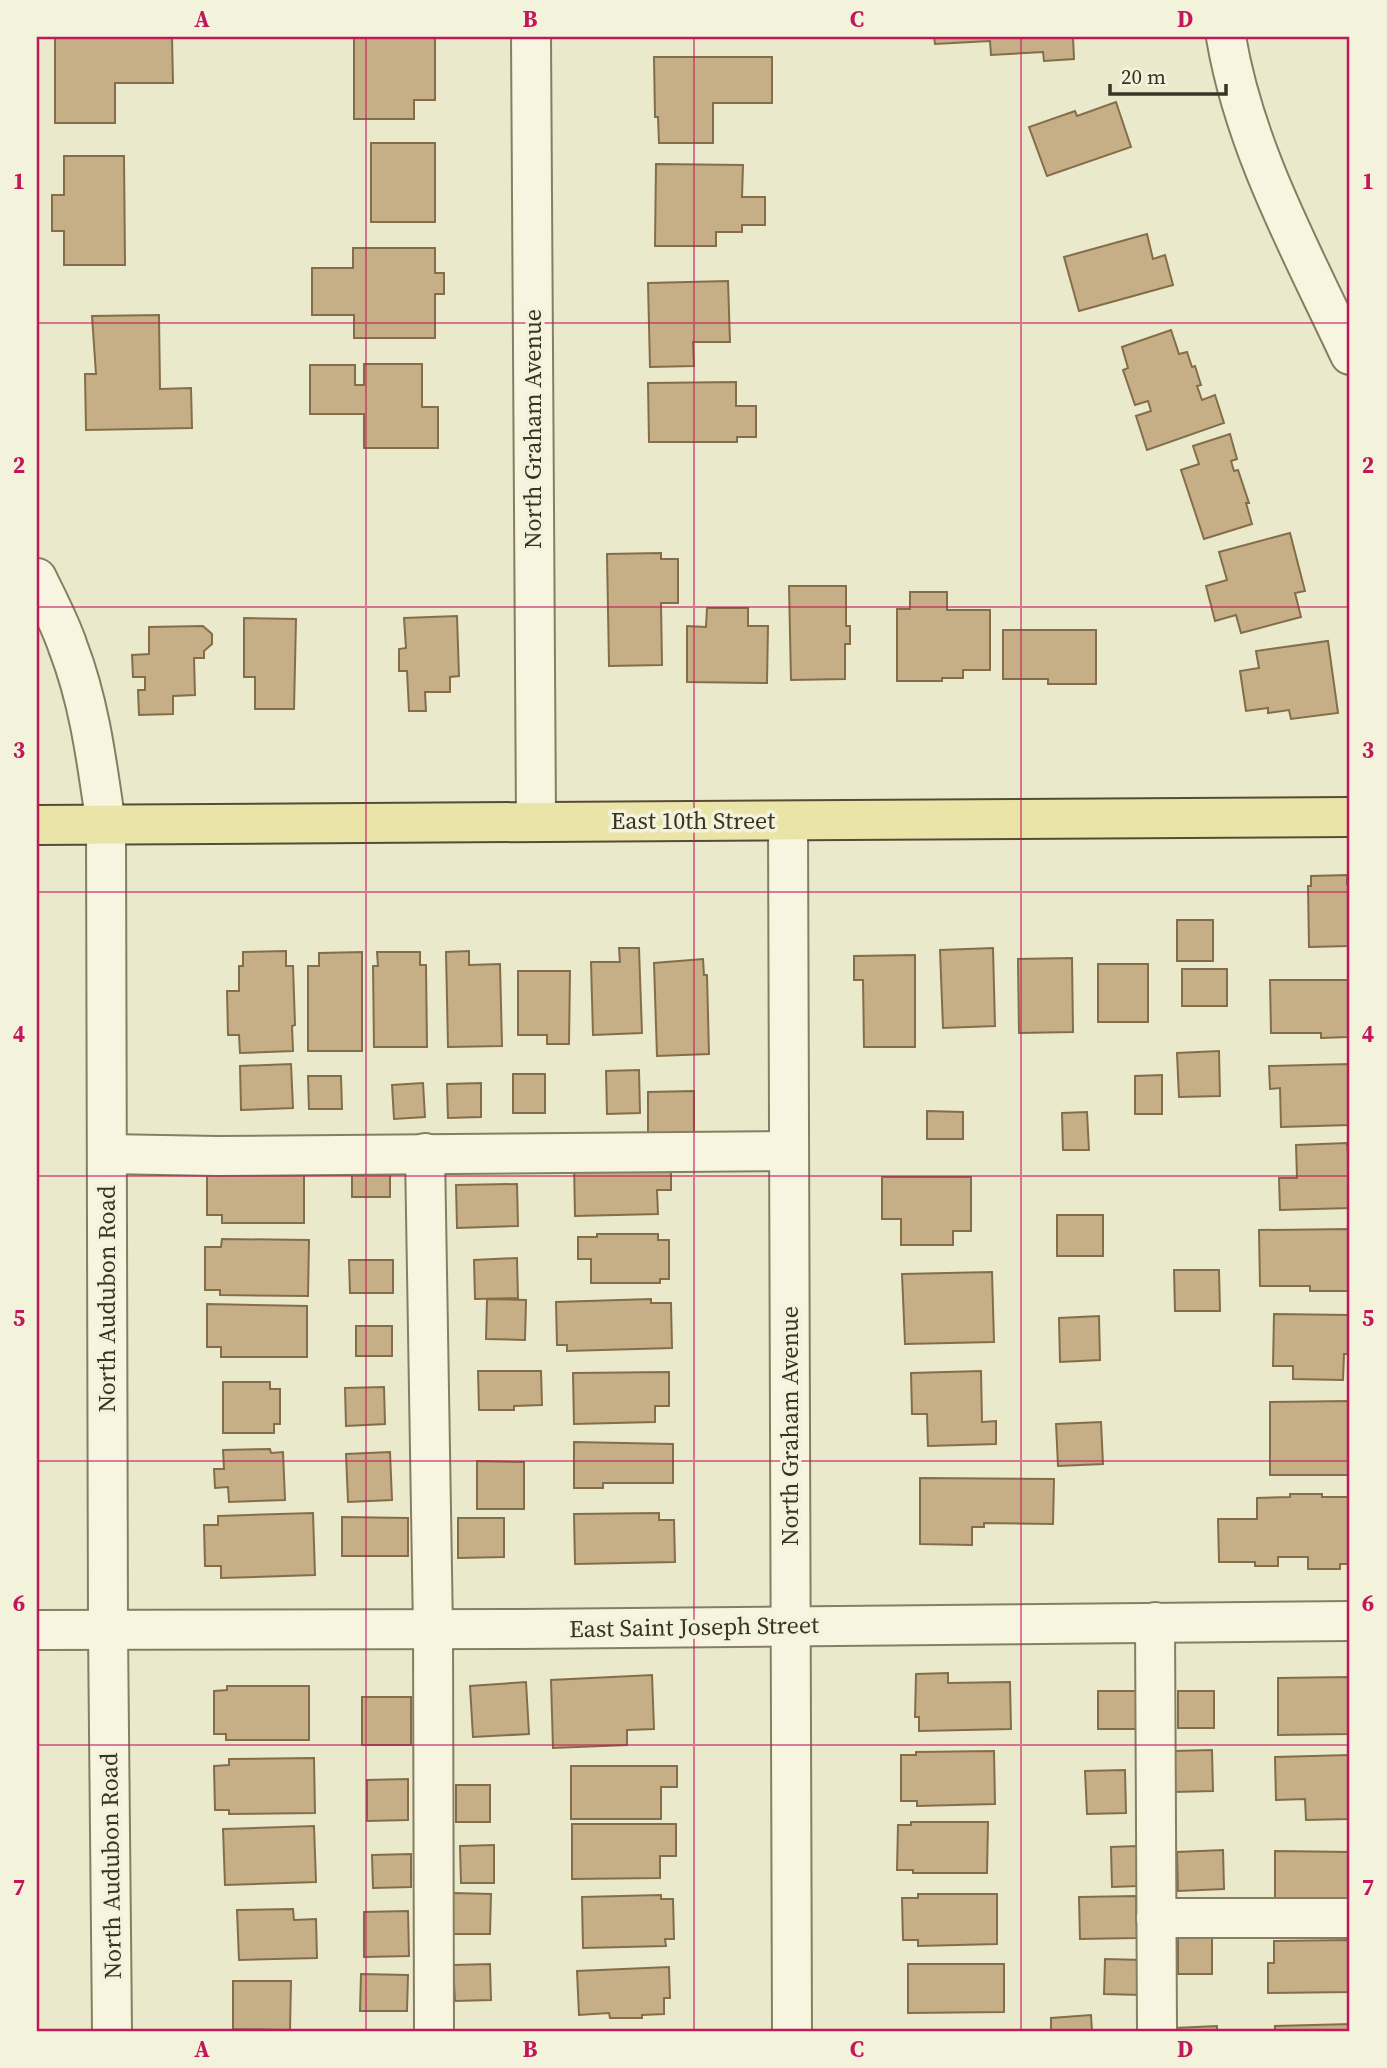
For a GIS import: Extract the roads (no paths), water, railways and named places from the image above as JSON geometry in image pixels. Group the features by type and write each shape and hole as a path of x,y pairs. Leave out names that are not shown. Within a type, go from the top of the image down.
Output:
{"main road":[{"name":"East 10th Street","path":"37,825 1350,817"}],"street":[{"name":"North Graham Avenue","path":"531,37 536,821"},
{"path":"1226,37 1244,108 1265,172 1350,355"},
{"name":"North Audubon Road","path":"37,578 77,672 93,736 106,824 112,2031"},
{"name":"North Graham Avenue","path":"788,821 792,2031"},
{"path":"107,1154 217,1156 789,1151"},
{"path":"425,1153 433,1629 434,2031"},
{"name":"East Saint Joseph Street","path":"37,1630 1350,1620"},
{"path":"1155,1622 1157,2031"},
{"path":"1156,1917 1350,1918"}]}
